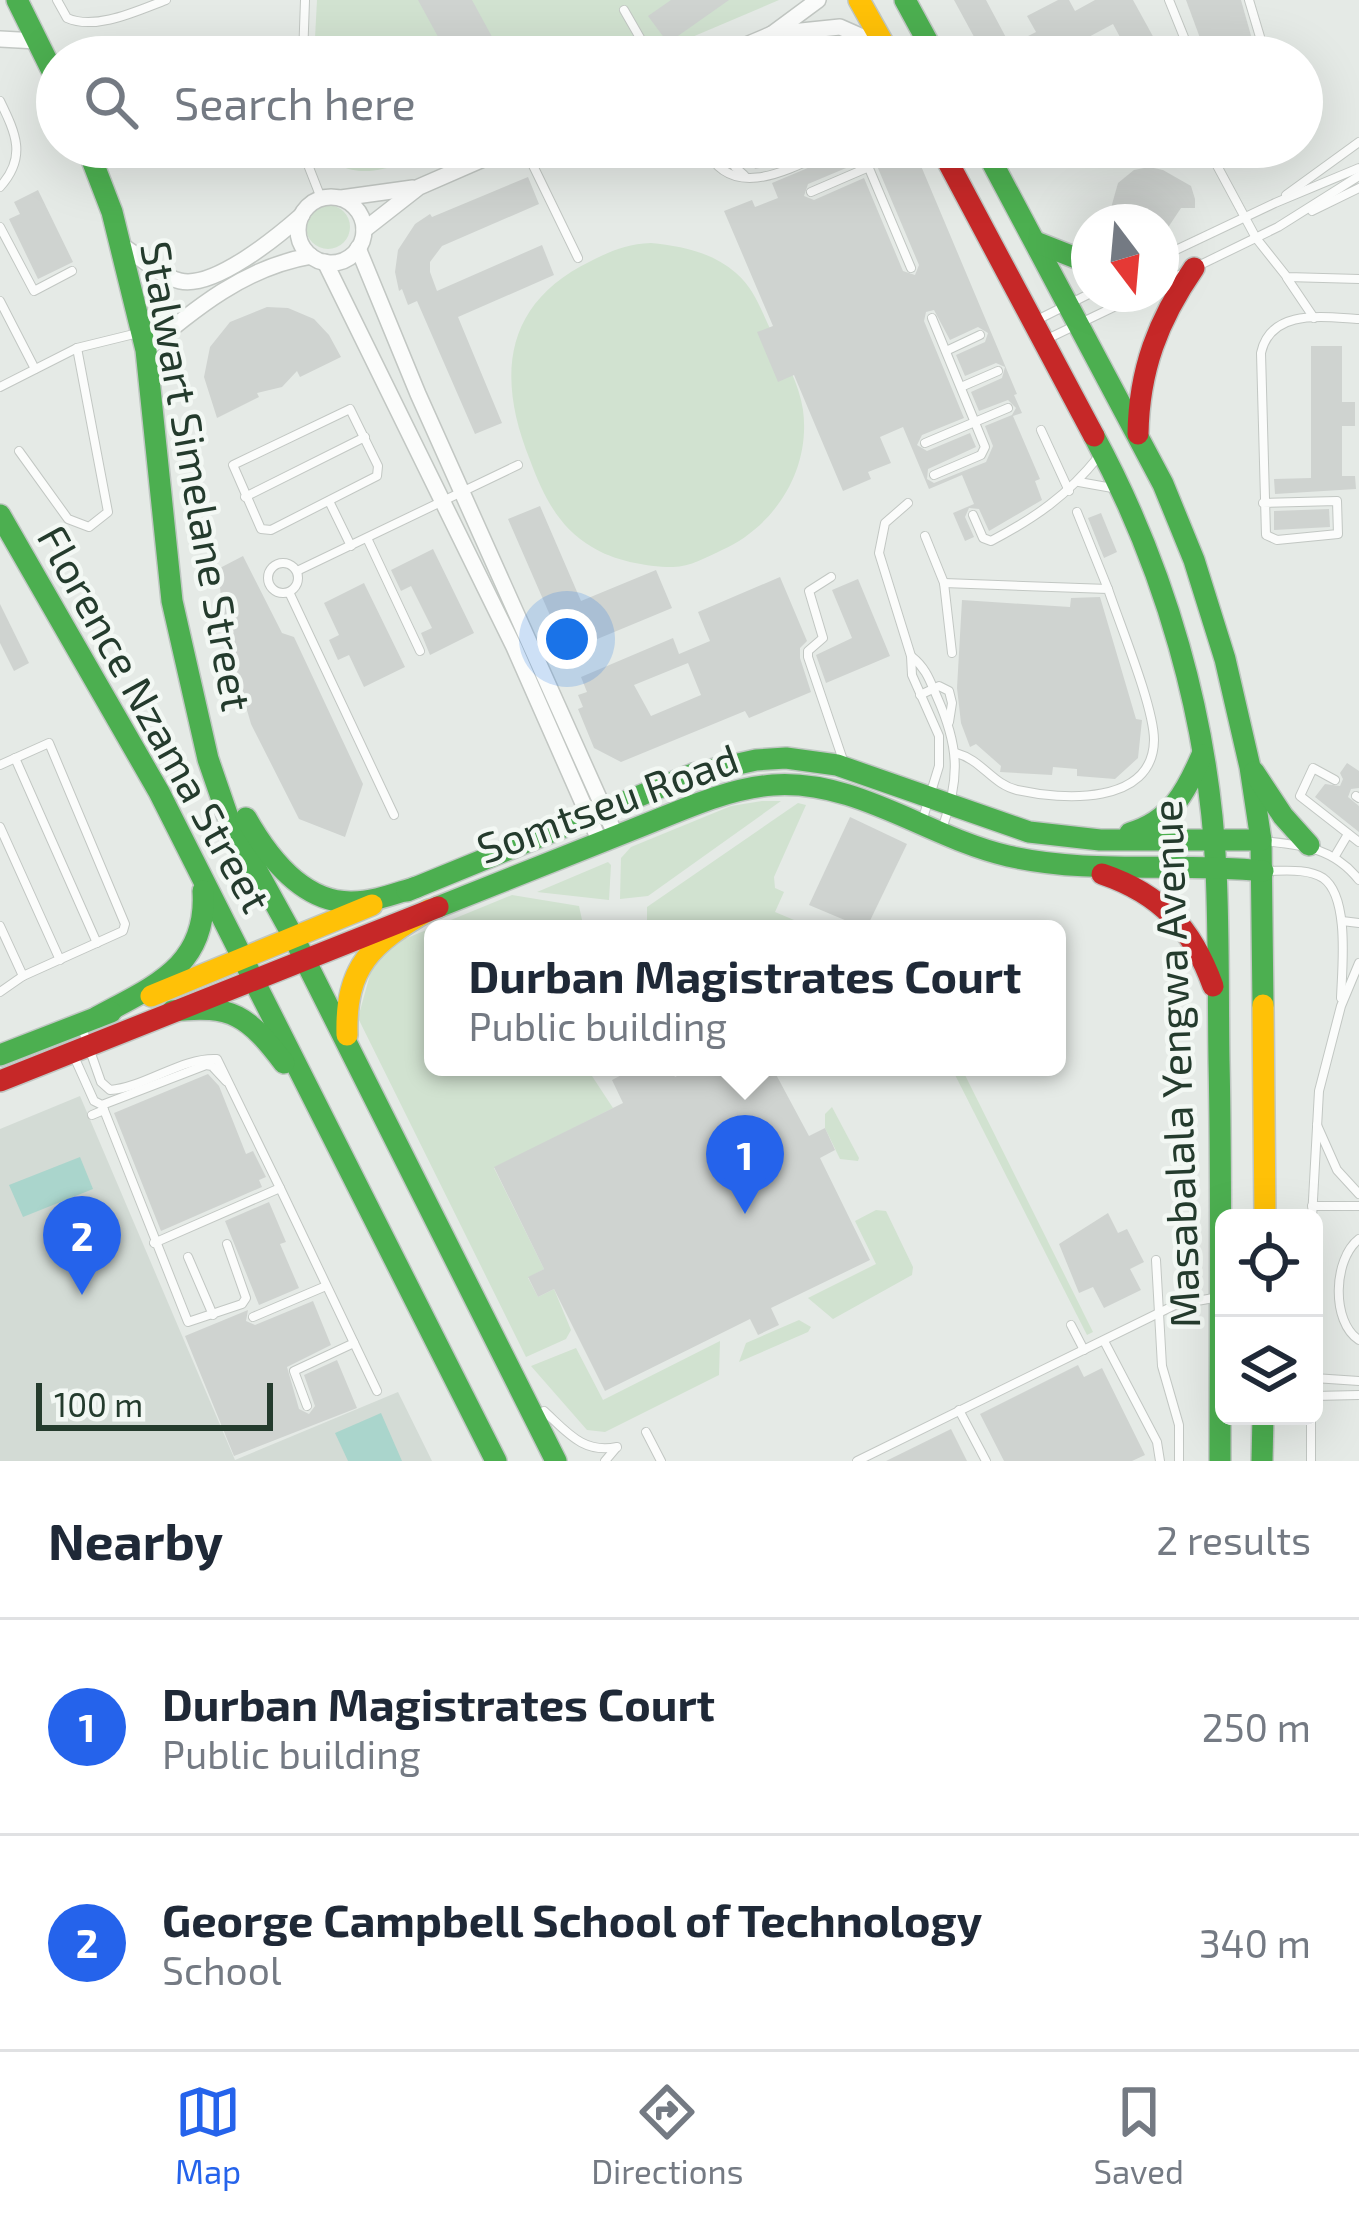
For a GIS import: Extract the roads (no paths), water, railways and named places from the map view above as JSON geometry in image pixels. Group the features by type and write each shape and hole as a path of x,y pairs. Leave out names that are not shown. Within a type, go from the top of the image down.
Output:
{"main road":[{"path":"859,0 879,36"},
{"path":"905,0 925,36"},
{"path":"17,1 36,39"},
{"name":"Stalwart Simelane Street","path":"94,168 121,244 144,342 172,601 208,759 229,820 299,949 556,1461"},
{"name":"Masabalala Yengwa Avenue","path":"951,168 1122,490 1162,588 1202,755 1214,840 1220,1209"},
{"name":"Masabalala Yengwa Avenue","path":"997,168 1071,295"},
{"path":"1038,243 1071,256"},
{"path":"1138,437 1138,389 1147,351 1170,302 1194,268"},
{"name":"Masabalala Yengwa Avenue","path":"1081,312 1163,484 1193,560 1225,659 1250,766 1263,871 1265,1209"},
{"name":"Florence Nzama Street","path":"0,514 112,704 248,969"},
{"path":"1070,838 1126,834 1160,821 1181,799 1202,755"},
{"name":"Somtseu Road","path":"299,949 418,887 693,774 756,760 786,758 845,768 1029,832 1070,838 1261,840"},
{"path":"208,759 231,785 268,851 303,886 343,902 418,887"},
{"path":"1250,766 1309,845"},
{"name":"Somtseu Road","path":"0,1080 80,1034 299,949 430,910 716,796 770,785 831,790 1003,855 1067,866 1216,866 1263,871"},
{"path":"1067,866 1129,883 1172,909 1198,946 1218,1004"},
{"path":"80,1034 182,967 194,952 205,916 198,869"},
{"path":"348,1046 345,1003 355,972 392,931 430,910"},
{"path":"248,969 496,1461"},
{"name":"Somtseu Road","path":"0,1055 172,1011 248,969"},
{"path":"172,1011 223,1007 249,1022 283,1062 341,1152"},
{"name":"Masabalala Yengwa Avenue","path":"1220,1461 1221,1317"},
{"path":"1262,1461 1263,1425"}],"street":[{"path":"767,36 818,0"},
{"path":"772,34 840,27 857,36"},
{"path":"0,38 36,41"},
{"path":"144,342 254,272 318,259 344,260 358,248 364,230 419,187 463,168"},
{"path":"121,244 169,277 194,282 246,258 330,198 419,187"},
{"path":"330,198 359,213 364,230"},
{"path":"302,214 299,239 318,259 445,501 597,813"},
{"path":"358,248 608,839"}],"lane":[{"path":"57,0 68,18 81,23 166,0"},
{"path":"304,36 305,0"},
{"path":"1169,0 1184,36"},
{"path":"1249,0 1260,36"},
{"path":"0,8 17,1"},
{"path":"624,10 639,36"},
{"path":"0,101 19,153 14,171 0,187"},
{"path":"1323,168 1359,142"},
{"path":"313,168 330,198"},
{"path":"534,168 578,258"},
{"path":"719,168 749,180 787,168"},
{"path":"736,168 749,180"},
{"path":"811,192 867,168"},
{"path":"869,168 911,268"},
{"path":"1219,168 1256,238 1314,318"},
{"path":"1275,202 1323,168"},
{"path":"1179,249 1275,202 1359,172"},
{"path":"1278,227 1359,172"},
{"path":"1179,275 1359,188"},
{"path":"0,227 34,291 72,271"},
{"path":"1287,277 1359,279"},
{"path":"0,301 35,369"},
{"path":"1039,331 1071,312"},
{"path":"1039,331 1071,312"},
{"path":"932,318 985,447 981,455 934,475"},
{"path":"1263,502 1337,501 1339,531 1270,538 1264,525 1263,502 1262,344 1273,328 1294,319 1359,320"},
{"path":"946,351 980,335"},
{"path":"0,387 76,348 144,342"},
{"path":"19,451 68,519 88,527 108,512 110,502 76,348"},
{"path":"961,388 998,370"},
{"path":"925,443 1008,408"},
{"path":"350,409 365,437 378,466 377,476 264,531 233,465 350,409"},
{"path":"1041,430 1069,491"},
{"path":"245,497 365,437"},
{"path":"973,515 983,538 991,541 1046,510 1102,452"},
{"path":"297,571 518,465"},
{"path":"1078,482 1122,490"},
{"path":"329,501 351,546"},
{"path":"908,503 890,515 879,554 911,656 912,676 939,736 940,802 931,829"},
{"path":"956,753 979,761 1002,785 1020,791 1090,796 1131,785 1149,765 1154,733 1108,589 1077,512"},
{"path":"925,536 944,583 952,653"},
{"path":"367,538 419,651"},
{"path":"289,592 272,589 268,572 283,562 297,571"},
{"path":"289,592 297,584 297,571"},
{"path":"831,577 808,591 823,638 808,651 808,657 845,768"},
{"path":"944,583 1108,589"},
{"path":"289,592 394,815"},
{"path":"911,656 924,666 933,688"},
{"path":"920,695 943,687 952,703 949,723 956,753 931,829"},
{"path":"0,765 46,742 52,747 125,925 123,931 23,976 0,992"},
{"path":"15,758 97,943"},
{"path":"1335,780 1313,768 1300,796 1359,842"},
{"path":"0,827 60,960"},
{"path":"1335,856 1348,834"},
{"path":"1261,840 1309,845 1335,856 1359,880"},
{"path":"1263,871 1300,872 1323,878 1331,887 1342,921 1341,1006"},
{"path":"1342,921 1359,923"},
{"path":"0,926 23,976"},
{"path":"1342,960 1359,966 1341,1006 1314,1118 1312,1206 1359,1206"},
{"path":"80,1034 106,1088 157,1081 206,1065 227,1082 377,1391"},
{"path":"80,1034 94,1102 104,1108 185,1320 192,1323 242,1304 246,1298 227,1244"},
{"path":"92,1115 157,1081"},
{"path":"1314,1118 1337,1170 1359,1194"},
{"path":"154,1243 280,1188"},
{"path":"1359,1239 1342,1261 1340,1308 1345,1329 1359,1340"},
{"path":"188,1257 213,1315"},
{"path":"1156,1260 1163,1376 1179,1426 1179,1461"},
{"path":"253,1317 326,1286"},
{"path":"857,1461 1159,1312 1185,1301 1215,1297"},
{"path":"1071,1325 1084,1350"},
{"path":"1104,1341 1156,1442 1160,1461"},
{"path":"307,1406 295,1371 354,1343"},
{"path":"1323,1379 1359,1381"},
{"path":"520,1390 583,1446 616,1447 605,1461"},
{"path":"1323,1396 1359,1395"},
{"path":"959,1410 986,1461"},
{"path":"1310,1461 1311,1425"},
{"path":"646,1432 661,1461"}],"water":[{"path":"80,1157 93,1189 23,1217 9,1185"},
{"path":"381,1413 402,1461 348,1461 335,1433"}],"place":[{"name":"Durban Magistrates Court","path":"745,1214"},
{"name":"George Campbell School of Technology","path":"82,1295"}]}
